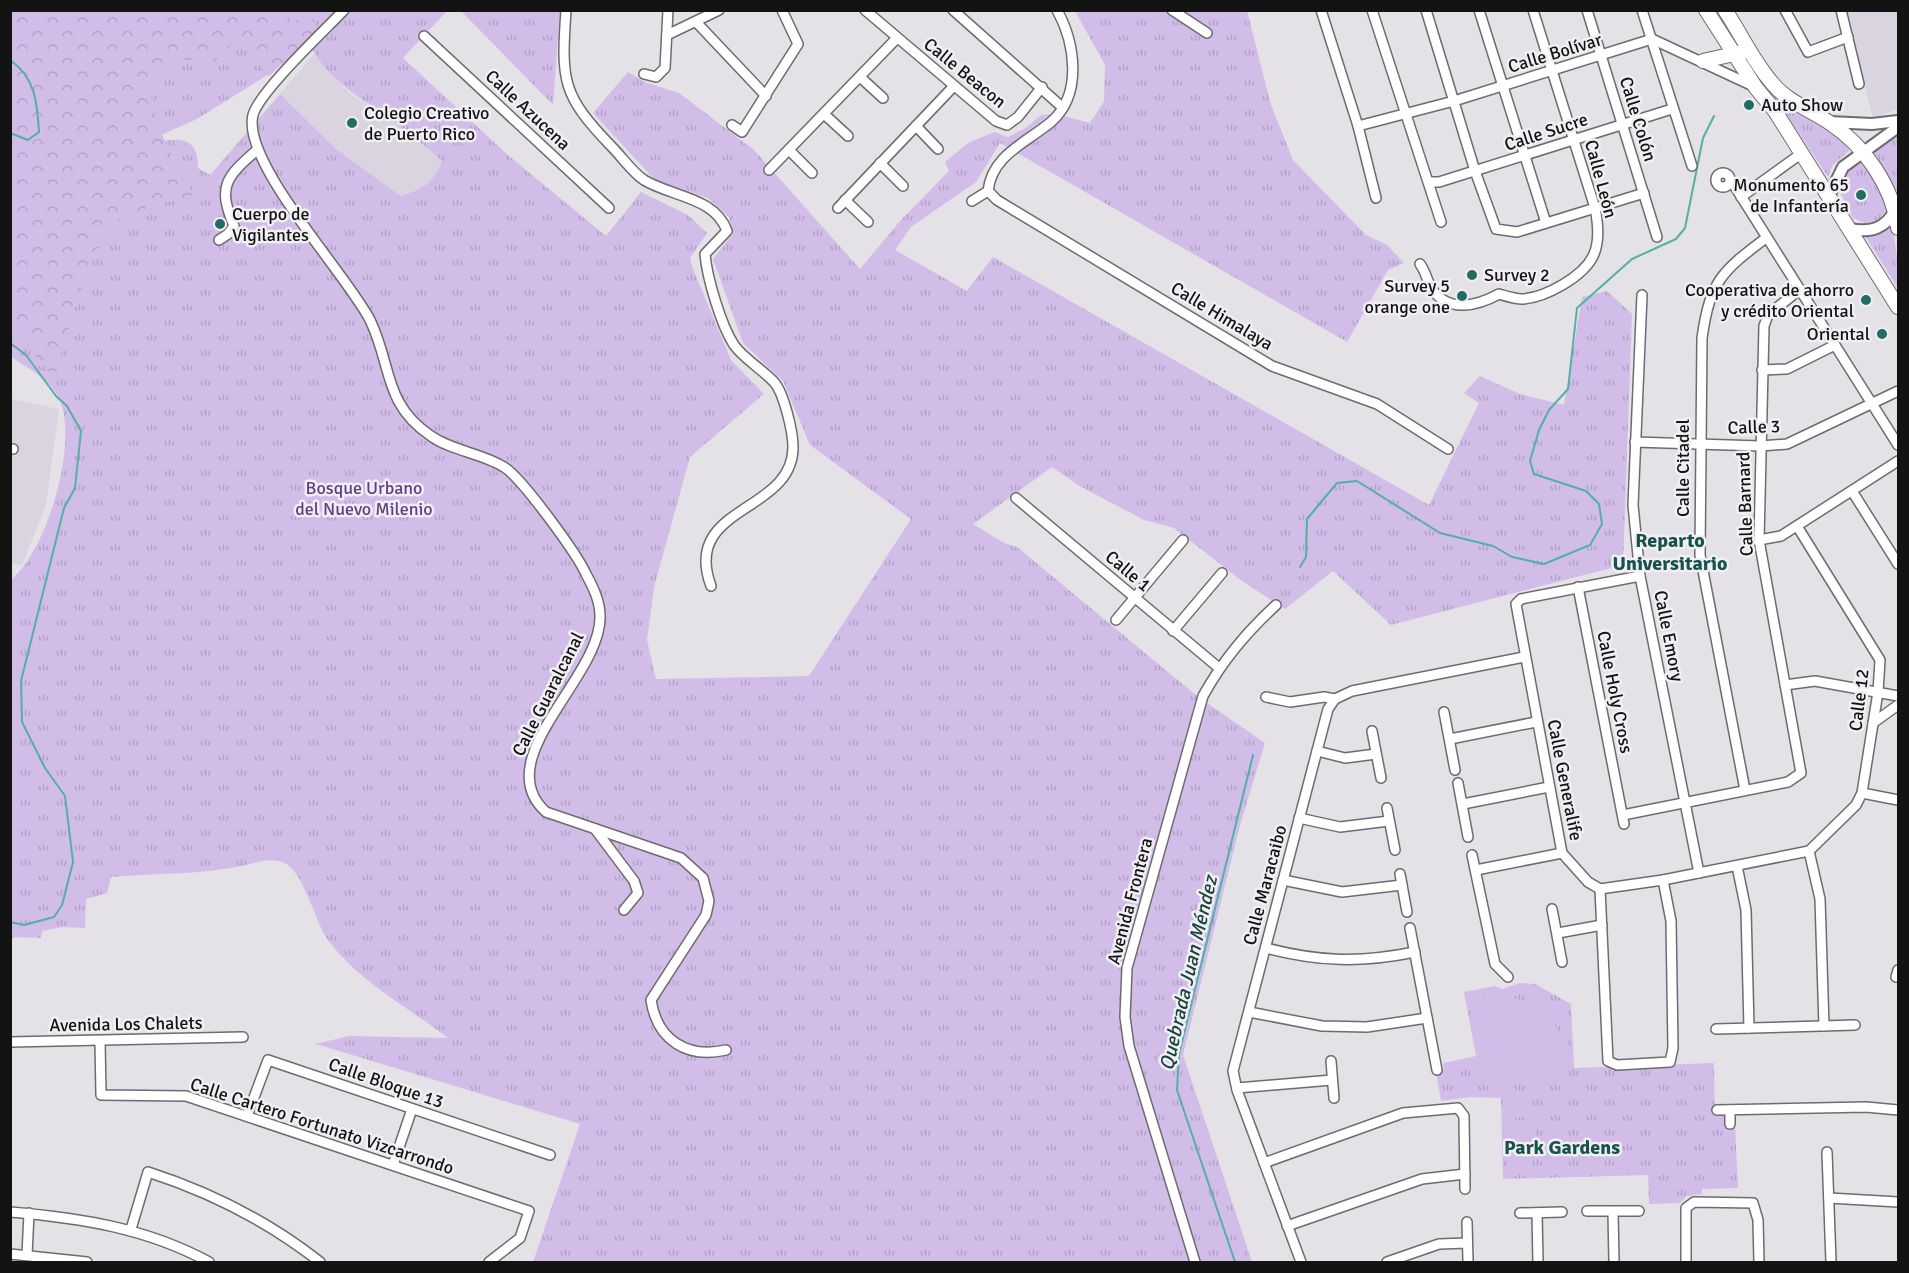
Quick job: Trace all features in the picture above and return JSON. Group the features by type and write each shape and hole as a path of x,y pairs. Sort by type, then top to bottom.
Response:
{"highway":[{"path":"1706,10 1756,88 1775,111 1899,307"},
{"path":"1725,10 1772,84"},
{"path":"1703,61 1744,52 1761,78 1772,84 1787,98 1829,122 1862,152 1882,179 1897,206 1899,228"}],"main road":[{"path":"1829,122 1872,124 1899,121"},
{"path":"1829,196 1839,172 1862,152 1899,127"},
{"path":"1849,229 1876,230 1886,222 1897,206"}],"street":[{"name":"Calle Guaralcanal","path":"344,10 263,94 252,117 257,150 309,235 369,318 380,344 388,383 399,407 431,437 505,468 521,481 584,567 598,599 600,617 594,647 538,743 528,767 527,779 536,804 546,812 681,858 703,878 709,901 706,915 651,1000 654,1017 666,1034 679,1045 693,1052 708,1054 726,1050"},
{"path":"566,10 565,78 572,100 585,119 643,179 702,204 722,217 727,231 705,254 708,279 734,345 776,384 789,419 794,447 789,470 769,493 714,532 706,559 711,586"},
{"path":"644,74 656,77 665,68 668,10"},
{"path":"667,35 697,23 719,10"},
{"path":"732,125 742,132 798,44 782,10"},
{"name":"Calle Beacon","path":"865,10 953,87 996,121 1006,125 1018,117 1042,87"},
{"path":"953,10 1062,107"},
{"path":"972,201 988,191 990,180 1002,158 1053,120 1062,107 1073,79 1073,47 1058,10"},
{"path":"1172,10 1207,33"},
{"path":"1321,10 1358,126 1376,198"},
{"path":"1372,10 1441,222"},
{"path":"1426,10 1475,171 1496,229 1517,232 1644,193"},
{"path":"1479,10 1546,223"},
{"name":"Calle León","path":"1420,264 1433,290 1457,305 1483,303 1499,294 1521,299 1554,291 1584,268 1594,254 1598,228 1595,208 1533,10"},
{"name":"Calle Colón","path":"1587,10 1657,237"},
{"path":"1642,10 1692,166"},
{"path":"1785,10 1808,52 1848,37"},
{"path":"1841,10 1859,84"},
{"path":"697,23 766,96"},
{"name":"Calle Azucena","path":"424,36 607,203"},
{"path":"769,170 897,38"},
{"path":"1652,39 1703,61 1756,88"},
{"name":"Calle Bolívar","path":"1358,126 1405,116 1601,57 1652,39"},
{"path":"860,77 883,98"},
{"path":"868,222 841,204 953,87"},
{"name":"Calle Sucre","path":"1429,182 1439,182 1672,109"},
{"path":"824,114 848,136"},
{"path":"916,126 938,148"},
{"path":"219,240 234,226 226,208 226,183 233,170 257,150"},
{"path":"789,150 812,173"},
{"path":"1741,197 1802,153"},
{"path":"880,163 903,186"},
{"path":"1732,182 1899,445"},
{"name":"Calle Himalaya","path":"988,191 997,200 1272,366 1377,404 1449,449"},
{"name":"Calle Citadel","path":"1744,790 1700,555 1699,444 1702,338 1707,304 1716,285 1731,265 1766,238"},
{"name":"Calle Barnard","path":"1744,790 1788,782 1801,773 1759,540 1764,326 1768,315 1799,290"},
{"name":"Calle Emory","path":"1642,295 1633,505 1640,576 1699,873"},
{"path":"1762,370 1787,369 1835,345"},
{"name":"Calle 3","path":"1635,442 1760,446 1786,444 1899,391"},
{"path":"1759,540 1781,536 1899,461"},
{"path":"1852,491 1899,564"},
{"name":"Calle 1","path":"1016,498 1219,668"},
{"name":"Calle 12","path":"1797,526 1880,660 1878,692 1862,793"},
{"path":"1116,620 1183,540"},
{"path":"1173,631 1222,573"},
{"path":"1578,588 1640,576"},
{"name":"Calle Generalife","path":"1578,588 1528,598 1516,604 1562,853 1588,882 1600,890"},
{"name":"Calle Holy Cross","path":"1578,588 1623,819 1685,802"},
{"name":"Avenida Frontera","path":"1195,1263 1129,1046 1125,1017 1127,969 1203,696 1239,640 1276,605"},
{"path":"1266,696 1290,702 1324,697 1335,699 1352,691 1524,657"},
{"path":"1785,685 1815,681 1899,696"},
{"name":"Calle Maracaibo","path":"1301,1263 1237,1088 1233,1071 1328,710 1335,699"},
{"path":"1873,723 1899,705"},
{"path":"1444,712 1455,770"},
{"path":"1450,739 1536,722"},
{"path":"1372,731 1381,778"},
{"path":"1317,751 1345,758 1376,754"},
{"path":"1458,783 1468,837"},
{"path":"1462,804 1549,787"},
{"path":"1685,802 1744,790"},
{"path":"1662,880 1671,921 1674,1048 1670,1062 1617,1065 1608,1061 1600,890 1809,851 1856,805 1862,793 1899,800"},
{"path":"1387,808 1395,850"},
{"path":"1299,818 1340,827 1389,821"},
{"path":"595,829 634,881 638,893 624,910"},
{"path":"1809,851 1821,898 1824,1026"},
{"path":"1476,870 1562,853"},
{"path":"1472,855 1495,964 1508,977"},
{"path":"1737,866 1746,909 1749,1028"},
{"path":"1283,880 1342,892 1401,880 1407,912"},
{"path":"1552,909 1563,962"},
{"path":"1558,933 1602,925"},
{"path":"1410,928 1437,1070"},
{"path":"1266,948 1297,956 1341,961 1378,959 1414,952"},
{"path":"1249,1012 1322,1026 1367,1027 1427,1018"},
{"path":"1716,1029 1855,1026"},
{"name":"Avenida Los Chalets","path":"10,1042 243,1037"},
{"name":"Calle Cartero Fortunato Vizcarrondo","path":"100,1041 101,1095 186,1096 529,1211 520,1238 489,1263"},
{"name":"Calle Bloque 13","path":"247,1116 268,1060 550,1155"},
{"path":"1331,1061 1334,1098"},
{"path":"1237,1088 1332,1080"},
{"path":"1264,1163 1403,1113 1458,1107 1464,1116 1465,1189"},
{"path":"1717,1110 1866,1107 1899,1110"},
{"path":"393,1165 412,1109"},
{"path":"1730,1110 1730,1124"},
{"path":"1827,1152 1831,1263"},
{"path":"131,1229 148,1172 188,1185 238,1208 320,1263"},
{"path":"1287,1226 1422,1179 1465,1174"},
{"path":"1829,1198 1899,1202"},
{"path":"1686,1263 1686,1208 1694,1202 1753,1203 1758,1220 1759,1263"},
{"path":"1587,1211 1639,1211"},
{"path":"10,1212 131,1229 186,1250 209,1263"},
{"path":"1537,1212 1538,1263"},
{"path":"1520,1213 1562,1212"},
{"path":"1613,1212 1614,1263"},
{"path":"27,1255 28,1213"},
{"path":"1467,1222 1468,1261"},
{"path":"1387,1263 1439,1244 1467,1243"},
{"path":"10,1254 87,1263"}],"shaded area":[{"path":"1845,11 1898,11 1898,109 1873,118"},
{"name":"Colegio Creativo de Puerto Rico","path":"314,54 349,93 402,127 442,161 436,178 422,189 401,196 336,149 304,119 280,94"},
{"path":"10,399 59,409 46,505 22,565 11,564"}],"green space":[{"path":"10,11 280,11 278,16 294,21 309,17 319,28 269,76 236,40 215,61 173,59 151,77 153,108 158,123 194,195 124,216 108,233 88,271 55,377 42,365 18,333 11,333"},
{"name":"Bosque Urbano del Nuevo Milenio","path":"11,11 447,11 403,58 509,156 606,236 641,192 688,215 707,233 690,258 693,269 731,360 764,394 690,457 654,587 647,640 656,679 809,676 911,519 810,445 783,381 743,343 713,259 733,234 729,217 708,198 655,180 593,113 628,72 647,83 679,93 754,150 860,269 900,221 949,171 945,162 968,143 994,132 1008,137 1027,127 1041,115 1057,114 1090,123 1104,101 1105,65 1075,11 1247,11 1271,105 1293,160 1366,235 1387,245 1404,263 1388,270 1347,342 1000,143 976,182 911,227 895,250 967,291 993,257 1429,505 1479,403 1464,393 1480,376 1520,394 1564,405 1582,297 1607,291 1632,314 1623,565 1391,625 1333,571 1285,609 1242,581 1174,528 1144,520 1078,485 1052,467 973,524 1004,543 1017,547 1197,696 1265,743 1240,825 1183,1055 1252,1262 533,1262 580,1124 316,1044 349,1036 448,1038 368,981 340,954 323,931 297,875 283,862 269,860 213,871 111,877 107,893 86,899 85,928 62,927 42,931 41,938 14,937 11,940 11,586 12,579 25,565 37,545 56,497 62,471 65,422 61,403 53,388 40,376 11,357 11,202 168,140 188,142 195,151 198,168 210,175 280,94 336,149 401,196 427,184 439,169 442,161 338,81 317,57 309,43 269,74 197,119 101,162"},
{"path":"461,11 560,11 553,105"},
{"path":"1767,91 1828,126 1852,148 1832,166 1828,177 1779,103"},
{"path":"1898,135 1898,190 1895,193 1872,154"},
{"path":"1861,159 1870,170 1889,207 1879,219 1867,224 1853,218 1841,194 1845,174"},
{"path":"1892,222 1898,264 1898,288 1865,236 1881,232"},
{"path":"1520,983 1535,984 1571,1004 1574,1068 1714,1063 1715,1115 1724,1116 1725,1125 1735,1125 1738,1188 1702,1189 1702,1194 1687,1196 1680,1203 1649,1204 1648,1175 1503,1179 1501,1098 1470,1097 1441,1101 1436,1072 1444,1069 1443,1063 1476,1056 1464,992 1495,986 1502,989"},
{"path":"1499,993 1531,1005 1552,1020 1562,1044 1565,1078 1485,1086 1479,1081 1472,996"},
{"path":"1532,1100 1533,1117 1504,1118 1503,1101"},
{"path":"1504,1124 1536,1124 1536,1142 1504,1142"}],"waterway":[{"path":"10,60 19,67 34,92 39,132 28,140 10,133"},
{"name":"Quebrada Juan Méndez","path":"1300,567 1306,557 1307,519 1337,483 1357,481 1440,533 1493,546 1512,557 1544,564 1590,545 1602,524 1599,504 1586,491 1534,474 1530,461 1539,430 1549,410 1568,389 1577,308 1632,259 1676,239 1685,228 1703,138 1714,116"},
{"path":"10,343 26,355 56,396 67,406 81,431 75,488 64,508 21,681 22,722 45,768 65,796 73,862 62,905 54,917 24,925 10,922"},
{"name":"Quebrada Juan Méndez","path":"1235,1262 1177,1090 1179,1054 1253,755"}],"place":[{"name":"Auto Show","path":"1749,105"},
{"name":"Colegio Creativo de Puerto Rico","path":"352,123"},
{"name":"Monumento 65 de Infantería","path":"1861,195"},
{"name":"Cuerpo de Vigilantes","path":"220,224"},
{"name":"Survey 2","path":"1472,275"},
{"name":"Survey 5 orange one","path":"1462,296"},
{"name":"Cooperativa de ahorro y crédito Oriental","path":"1866,300"},
{"name":"Oriental","path":"1882,334"}],"district":[{"name":"Reparto Universitario","path":"1670,552"},
{"name":"Park Gardens","path":"1562,1147"}]}
